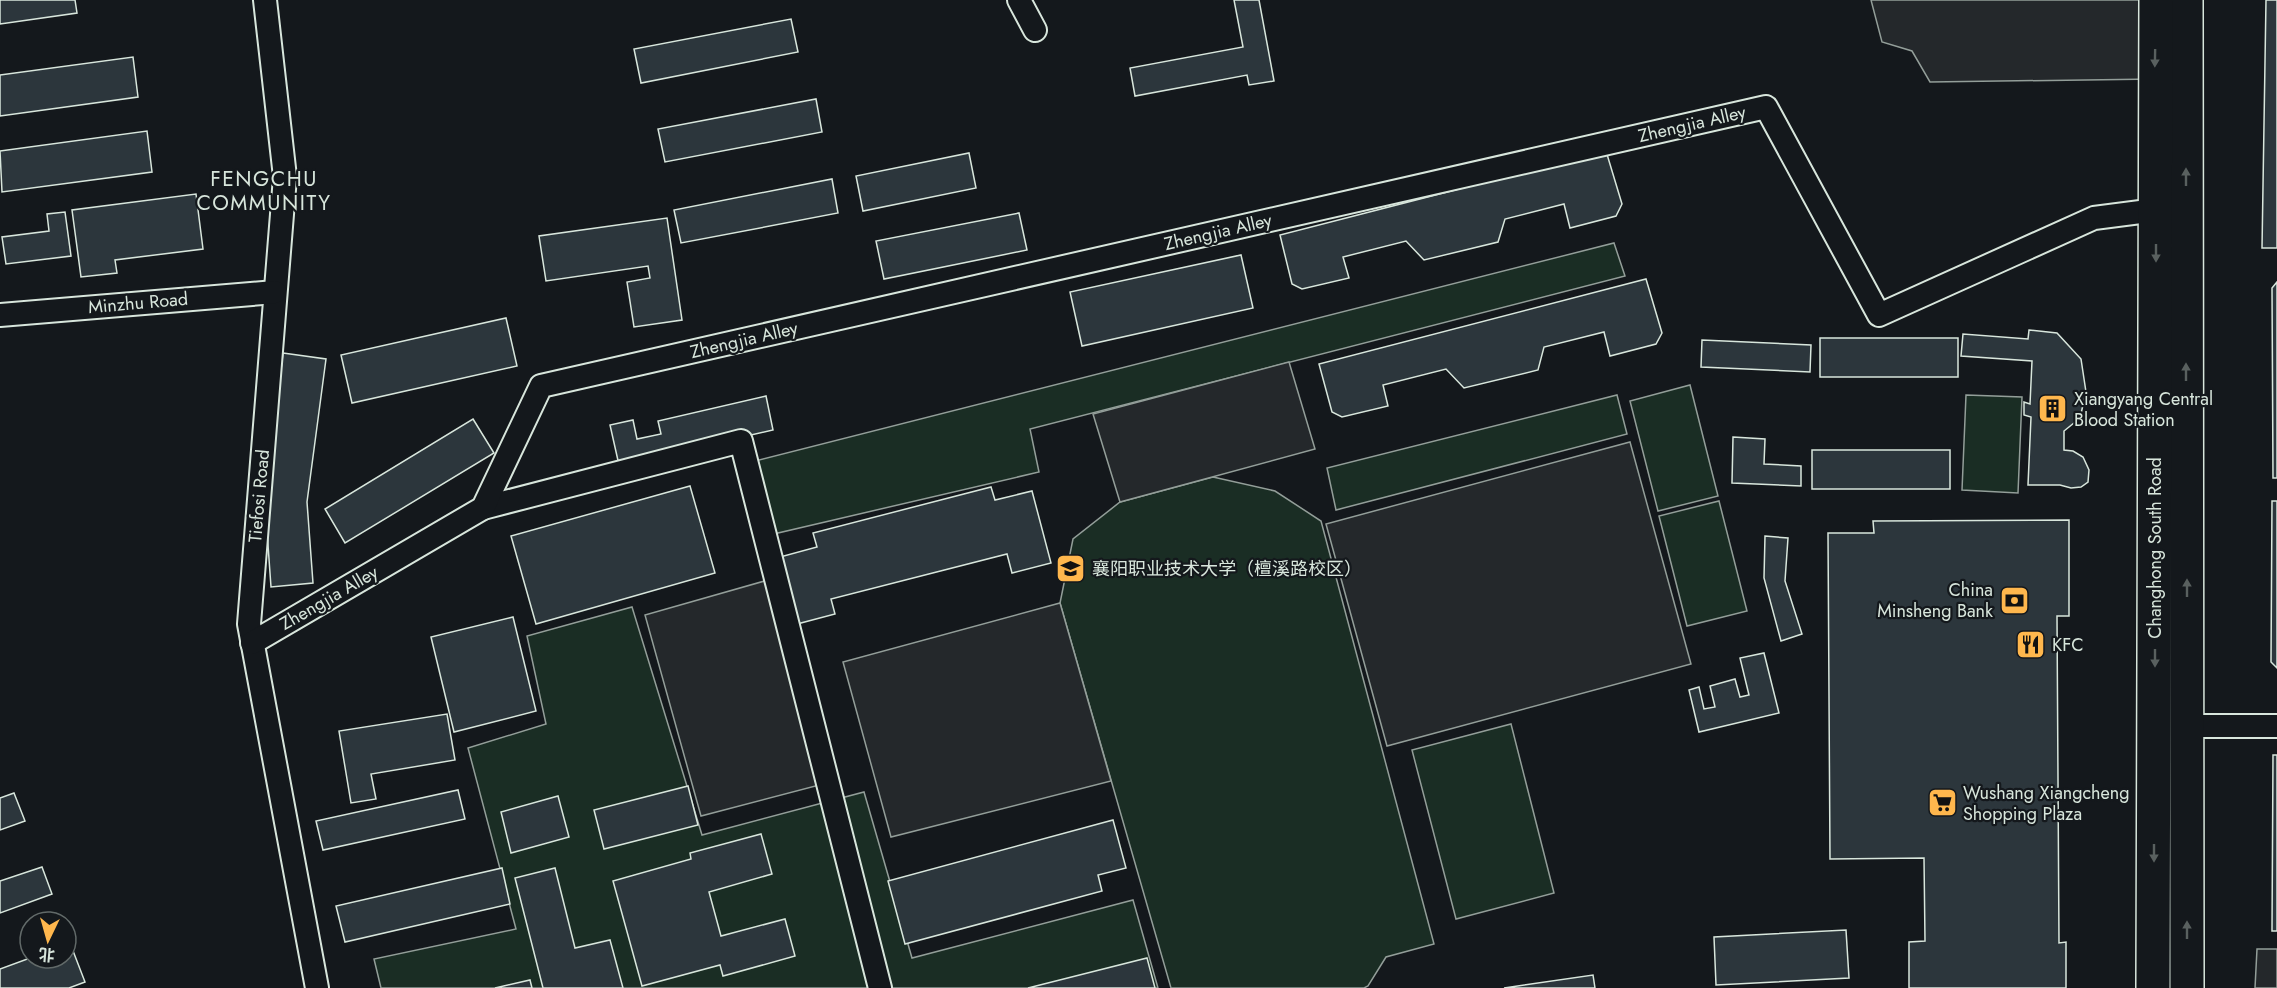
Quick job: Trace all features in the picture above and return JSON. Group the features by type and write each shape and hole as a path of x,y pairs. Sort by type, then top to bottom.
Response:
{"highway":[{"name":"Changhong South Road","path":"2153,988 2156,0"},
{"name":"Changhong South Road","path":"2186,0 2187,988"}],"street":[{"name":"Tiefosi Road","path":"265,0 285,177 249,624 318,988"},
{"path":"1019,0 1035,30"},
{"name":"Zhengjia Alley","path":"252,643 483,508 541,386 1766,107 1879,315 2094,218 2156,210"},
{"name":"Minzhu Road","path":"0,315 275,292"},
{"path":"483,508 741,441 880,988"},
{"path":"2187,726 2277,726"}],"green space":[{"path":"1614,243 1625,276 1030,429 1039,472 765,536 747,463"},
{"path":"1690,385 1718,496 1658,511 1630,401"},
{"path":"1617,395 1627,434 1336,510 1327,468"},
{"path":"1966,395 2022,397 2018,493 1962,490"},
{"path":"1213,477 1275,491 1321,521 1434,944 1386,957 1368,986 1364,988 1171,988 1060,603 1073,539 1120,502"},
{"path":"1719,501 1747,611 1687,626 1659,516"},
{"path":"632,607 702,835 864,792 912,958 1133,900 1158,988 381,988 374,959 516,929 468,748 546,724 527,636"},
{"path":"1511,724 1554,893 1456,919 1412,750"}],"shaded area":[{"path":"1871,0 2156,0 2155,79 1930,82 1912,51 1882,42"},
{"path":"1289,362 1315,449 1120,502 1093,414"},
{"path":"1630,442 1691,664 1387,746 1326,524"},
{"path":"775,578 827,783 701,816 645,615"},
{"path":"1060,603 1111,781 891,837 843,662"},
{"path":"2257,949 2277,949 2277,988 2255,988"}],"building":[{"path":"0,0 75,0 77,13 0,24"},
{"path":"1234,0 1259,0 1274,81 1249,85 1247,75 1135,96 1130,68 1243,47"},
{"path":"2266,0 2277,0 2277,248 2262,248"},
{"path":"791,19 798,52 641,83 634,49"},
{"path":"133,57 138,97 0,116 0,75"},
{"path":"816,99 822,132 665,162 658,129"},
{"path":"147,131 152,172 2,192 0,151"},
{"path":"1606,151 1622,204 1616,216 1570,228 1564,204 1505,219 1498,242 1424,260 1406,241 1343,257 1349,278 1302,289 1292,284 1280,235"},
{"path":"969,153 976,188 863,211 856,176"},
{"path":"832,179 838,213 681,243 674,210"},
{"path":"196,194 203,249 115,260 117,273 81,277 72,210"},
{"path":"65,212 71,256 6,264 2,237 49,231 47,214"},
{"path":"1019,213 1027,250 884,279 876,241"},
{"path":"667,218 682,320 634,327 627,282 650,278 648,266 546,281 539,236"},
{"path":"1241,255 1253,308 1082,346 1070,292"},
{"path":"1646,279 1662,333 1656,344 1610,356 1604,332 1544,347 1538,370 1464,388 1446,369 1383,385 1388,406 1342,417 1332,412 1319,364"},
{"path":"2277,282 2277,478 2273,478 2272,288"},
{"path":"506,318 517,366 352,403 341,355"},
{"name":"Xiangyang Central Blood Station","path":"2029,330 2057,333 2081,359 2086,392 2080,418 2064,431 2064,450 2073,451 2083,457 2089,470 2088,482 2081,487 2028,485 2031,417 2024,415 2024,402 2030,404 2032,361 1961,356 1963,334 2028,339"},
{"path":"1820,338 1958,338 1958,377 1820,377"},
{"path":"1702,340 1811,345 1810,372 1701,367"},
{"path":"283,353 326,359 307,502 313,583 271,587 265,503"},
{"path":"766,396 773,430 619,465 610,425 633,420 637,439 661,434 658,421"},
{"path":"473,419 494,453 345,543 325,509"},
{"path":"1733,437 1765,439 1764,464 1801,466 1801,486 1732,483"},
{"path":"1812,450 1950,450 1950,489 1812,489"},
{"path":"690,486 715,573 536,624 511,536"},
{"path":"991,487 995,500 1032,491 1051,563 1012,573 1007,554 831,599 835,614 797,624 780,557 817,547 813,533"},
{"path":"2272,501 2277,501 2277,668 2271,662"},
{"name":"Wushang Xiangcheng Shopping Plaza","path":"2069,520 2069,616 2057,616 2059,943 2066,942 2066,988 1909,988 1909,942 1925,941 1924,858 1830,859 1828,533 1874,533 1873,521"},
{"path":"1765,536 1788,538 1785,581 1802,634 1781,641 1764,578"},
{"path":"513,617 536,711 454,732 431,637"},
{"path":"1764,653 1779,713 1699,732 1689,690 1699,687 1704,709 1715,707 1710,686 1735,679 1740,697 1749,695 1740,658"},
{"path":"447,714 455,760 371,774 376,799 351,803 339,731"},
{"path":"2273,755 2277,755 2277,931 2272,931"},
{"path":"688,786 698,825 604,849 594,810"},
{"path":"458,790 465,819 323,850 316,821"},
{"path":"14,793 25,821 0,830 0,798"},
{"path":"558,796 569,837 511,853 501,812"},
{"path":"1113,820 1126,868 1098,875 1102,891 905,944 888,881"},
{"path":"761,834 772,874 709,892 721,936 785,919 795,956 723,976 720,965 642,986 613,881 691,859 690,853"},
{"path":"42,867 52,894 0,913 0,881"},
{"path":"502,868 510,904 345,942 336,906"},
{"path":"555,868 575,948 610,940 623,988 543,988 515,878"},
{"path":"1846,930 1849,978 1716,985 1714,937"},
{"path":"1147,958 1155,988 1028,988"},
{"path":"18,962 18,970 78,970 78,964 85,982 69,988 0,988 0,969"},
{"path":"1593,975 1595,988 1504,988"},
{"path":"530,980 532,988 495,988"}],"place":[{"name":"Xiangyang Central Blood Station","path":"2053,409"},
{"name":"襄阳职业技术大学（檀溪路校区）","path":"1071,569"},
{"name":"China Minsheng Bank","path":"2014,600"},
{"name":"KFC","path":"2031,645"},
{"name":"Wushang Xiangcheng Shopping Plaza","path":"1942,803"}],"district":[{"name":"FENGCHU COMMUNITY","path":"264,191"}]}
